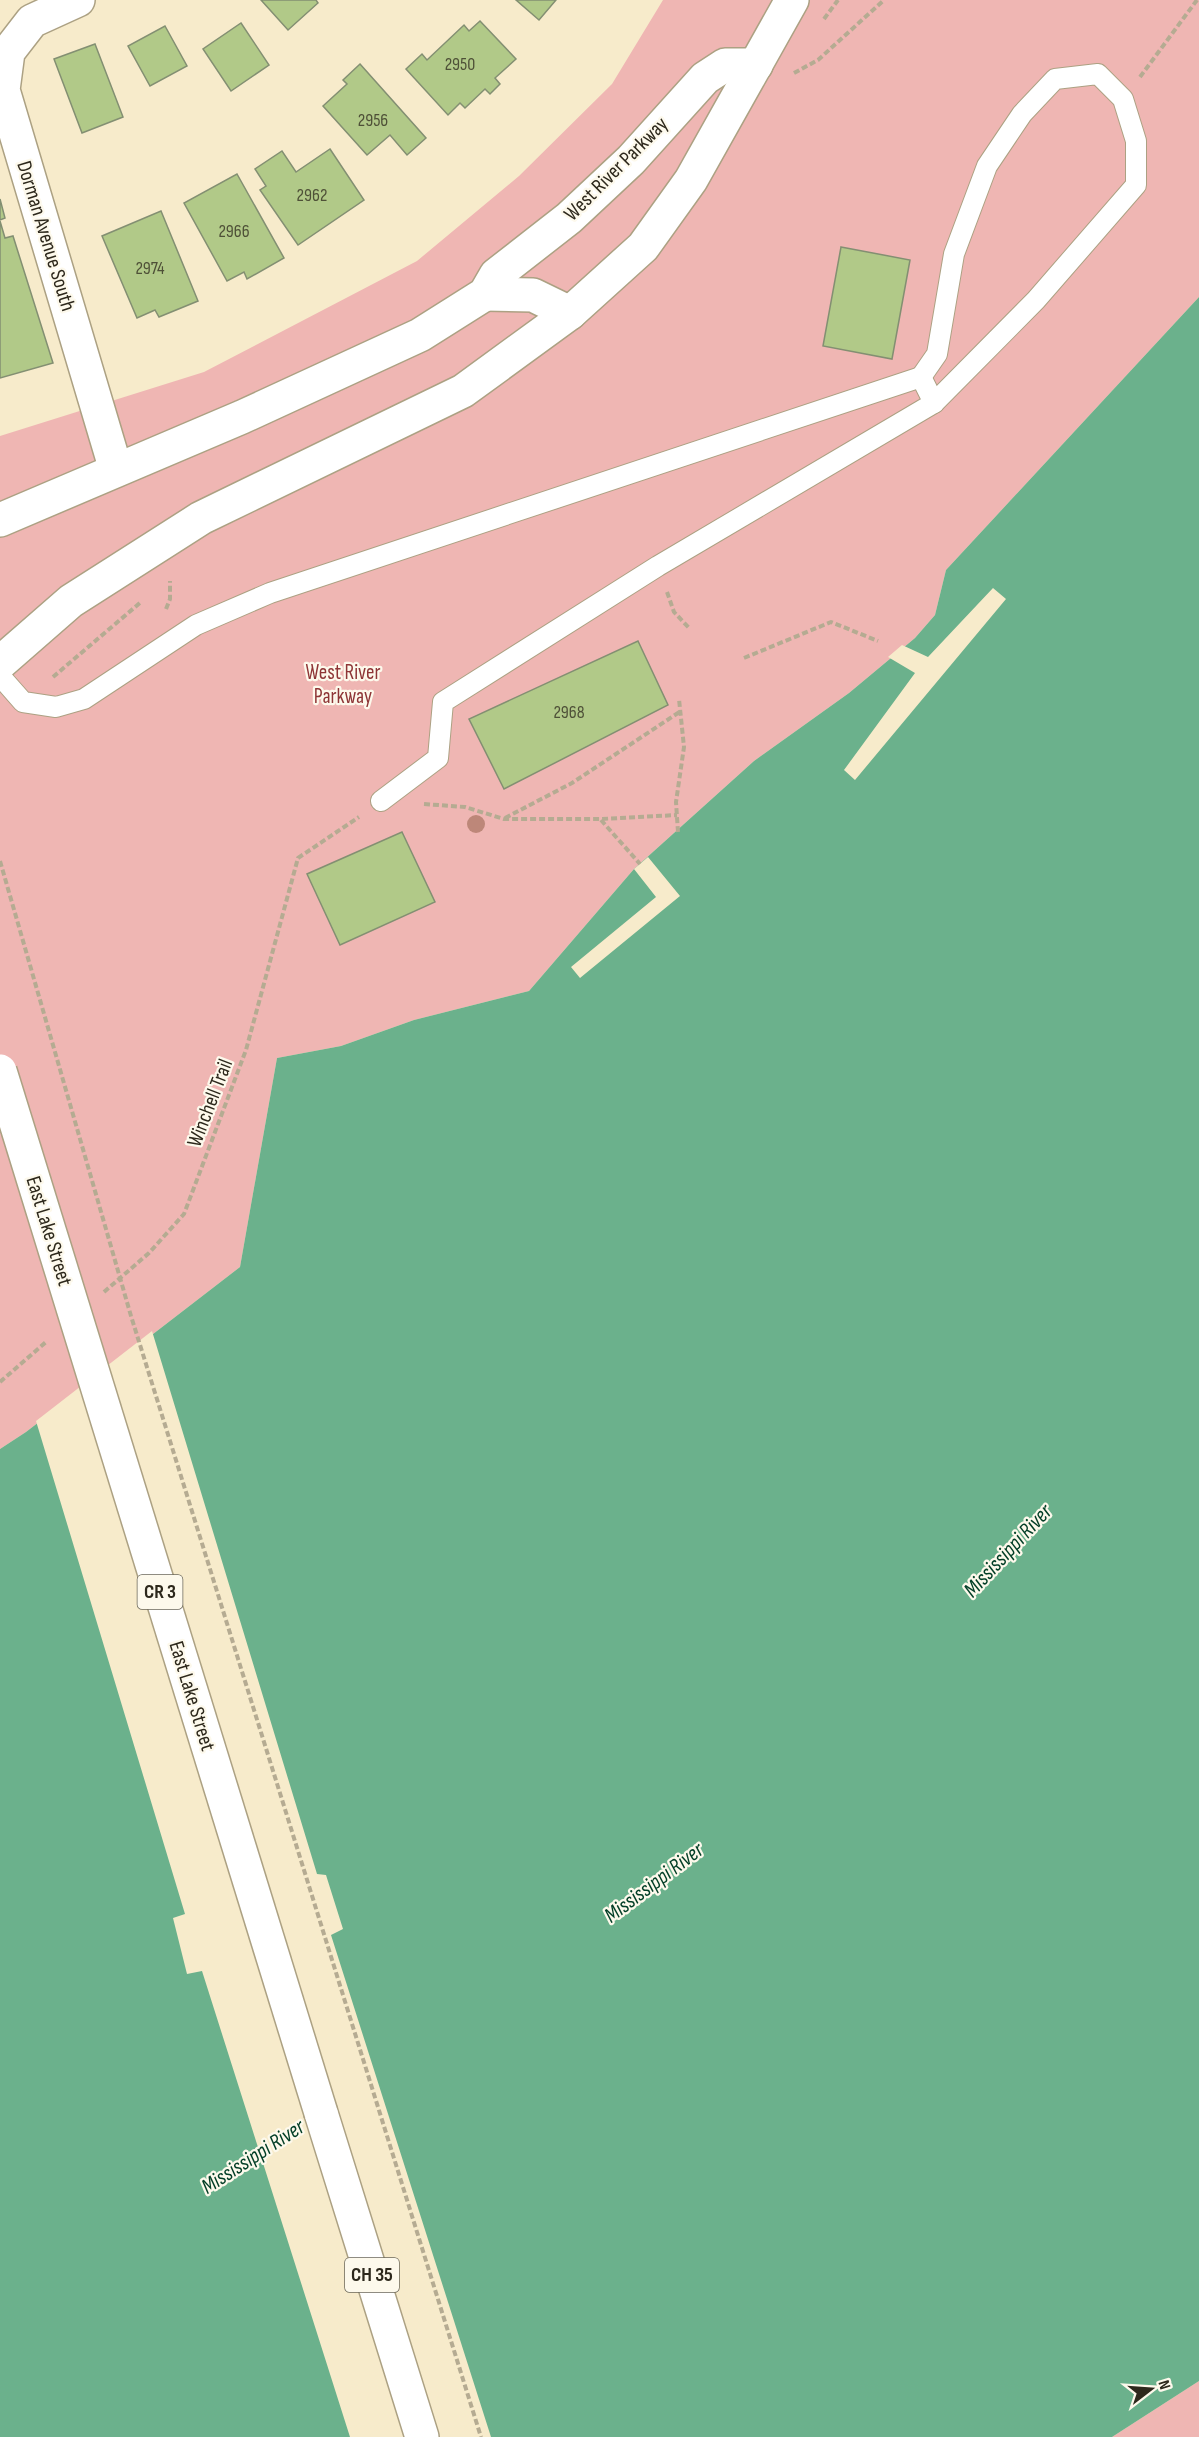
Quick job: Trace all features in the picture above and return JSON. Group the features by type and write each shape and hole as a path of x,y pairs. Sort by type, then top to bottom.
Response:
{"street":[{"name":"Dorman Avenue South","path":"78,0 32,21 4,47 3,90 116,470"},
{"path":"0,663 72,601 201,518 463,391 570,313 643,247 770,71 792,0"},
{"name":"West River Parkway","path":"0,520 342,372 420,335 485,294 496,275 568,219 631,160 705,78 725,65 770,71"},
{"path":"485,294 533,295 570,313"},
{"name":"East Lake Street","path":"0,1071 321,2113"},
{"name":"CH 35","path":"321,2113 422,2437"}],"lane":[{"path":"0,676 23,702 56,707 84,699 195,625 270,593 921,376 937,354 954,254 987,166 1022,114 1055,79 1098,74 1123,99 1136,141 1136,185 1036,300 934,403 658,566 443,702 438,758 381,801"},
{"path":"921,376 934,403"}],"path":[{"path":"770,71 818,60 884,0"},
{"path":"1123,99 1197,0"},
{"path":"674,612 690,629"},
{"path":"744,658 831,622 878,641"},
{"path":"678,832 679,772 684,747 679,699"},
{"path":"504,819 572,783 681,711"},
{"path":"381,801 465,807 504,819 601,819 677,815"},
{"name":"Winchell Trail","path":"96,1298 149,1253 184,1214 246,1050 298,858 381,801"},
{"path":"601,819 640,864"},
{"path":"0,861 130,1316 481,2437"},
{"path":"0,1382 52,1336"}],"green space":[{"name":"West River Parkway","path":"663,0 1199,0 1199,297 946,570 935,615 915,638 849,693 754,761 634,869 529,991 414,1020 341,1046 277,1058 240,1267 26,1432 0,1449 0,436 204,372 417,261 519,176 612,84"},
{"path":"1199,2381 1199,2437 1112,2437"}],"water":[{"name":"Mississippi River","path":"1199,297 1199,2381 1112,2437 0,2437 0,1449 26,1432 240,1267 277,1058 341,1046 414,1020 529,991 634,869 754,761 849,693 915,638 935,615 946,570"}],"pier":[{"path":"993,588 1006,599 855,780 844,770 915,673 888,657 902,645 928,657"},
{"path":"648,857 680,896 580,978 571,967 656,897 634,869"},
{"path":"152,1331 317,1874 326,1875 343,1929 331,1935 491,2437 350,2437 202,1971 187,1974 173,1918 185,1914 36,1421"}],"building":[{"path":"261,0 316,0 318,3 288,30"},
{"path":"516,0 556,0 539,20"},
{"path":"480,21 516,59 495,78 500,84 490,94 485,89 465,108 460,103 448,115 406,69 422,54 427,60 464,25 469,31"},
{"path":"241,23 269,65 231,91 203,49"},
{"path":"165,26 187,66 150,86 128,46"},
{"path":"95,44 123,117 82,133 54,59"},
{"path":"360,64 426,138 407,155 390,135 367,155 323,106 347,84 343,80"},
{"path":"330,149 364,200 298,245 260,190 266,186 255,169 282,151 296,172"},
{"path":"237,174 284,258 247,279 244,272 227,281 184,203"},
{"path":"0,199 5,218 0,220"},
{"path":"161,211 198,301 159,317 155,310 137,318 102,236"},
{"path":"0,221 5,238 13,236 53,363 0,378"},
{"path":"841,247 910,260 892,359 823,346"},
{"path":"638,641 668,705 504,789 469,719"},
{"path":"402,832 435,902 340,945 307,874"}]}
